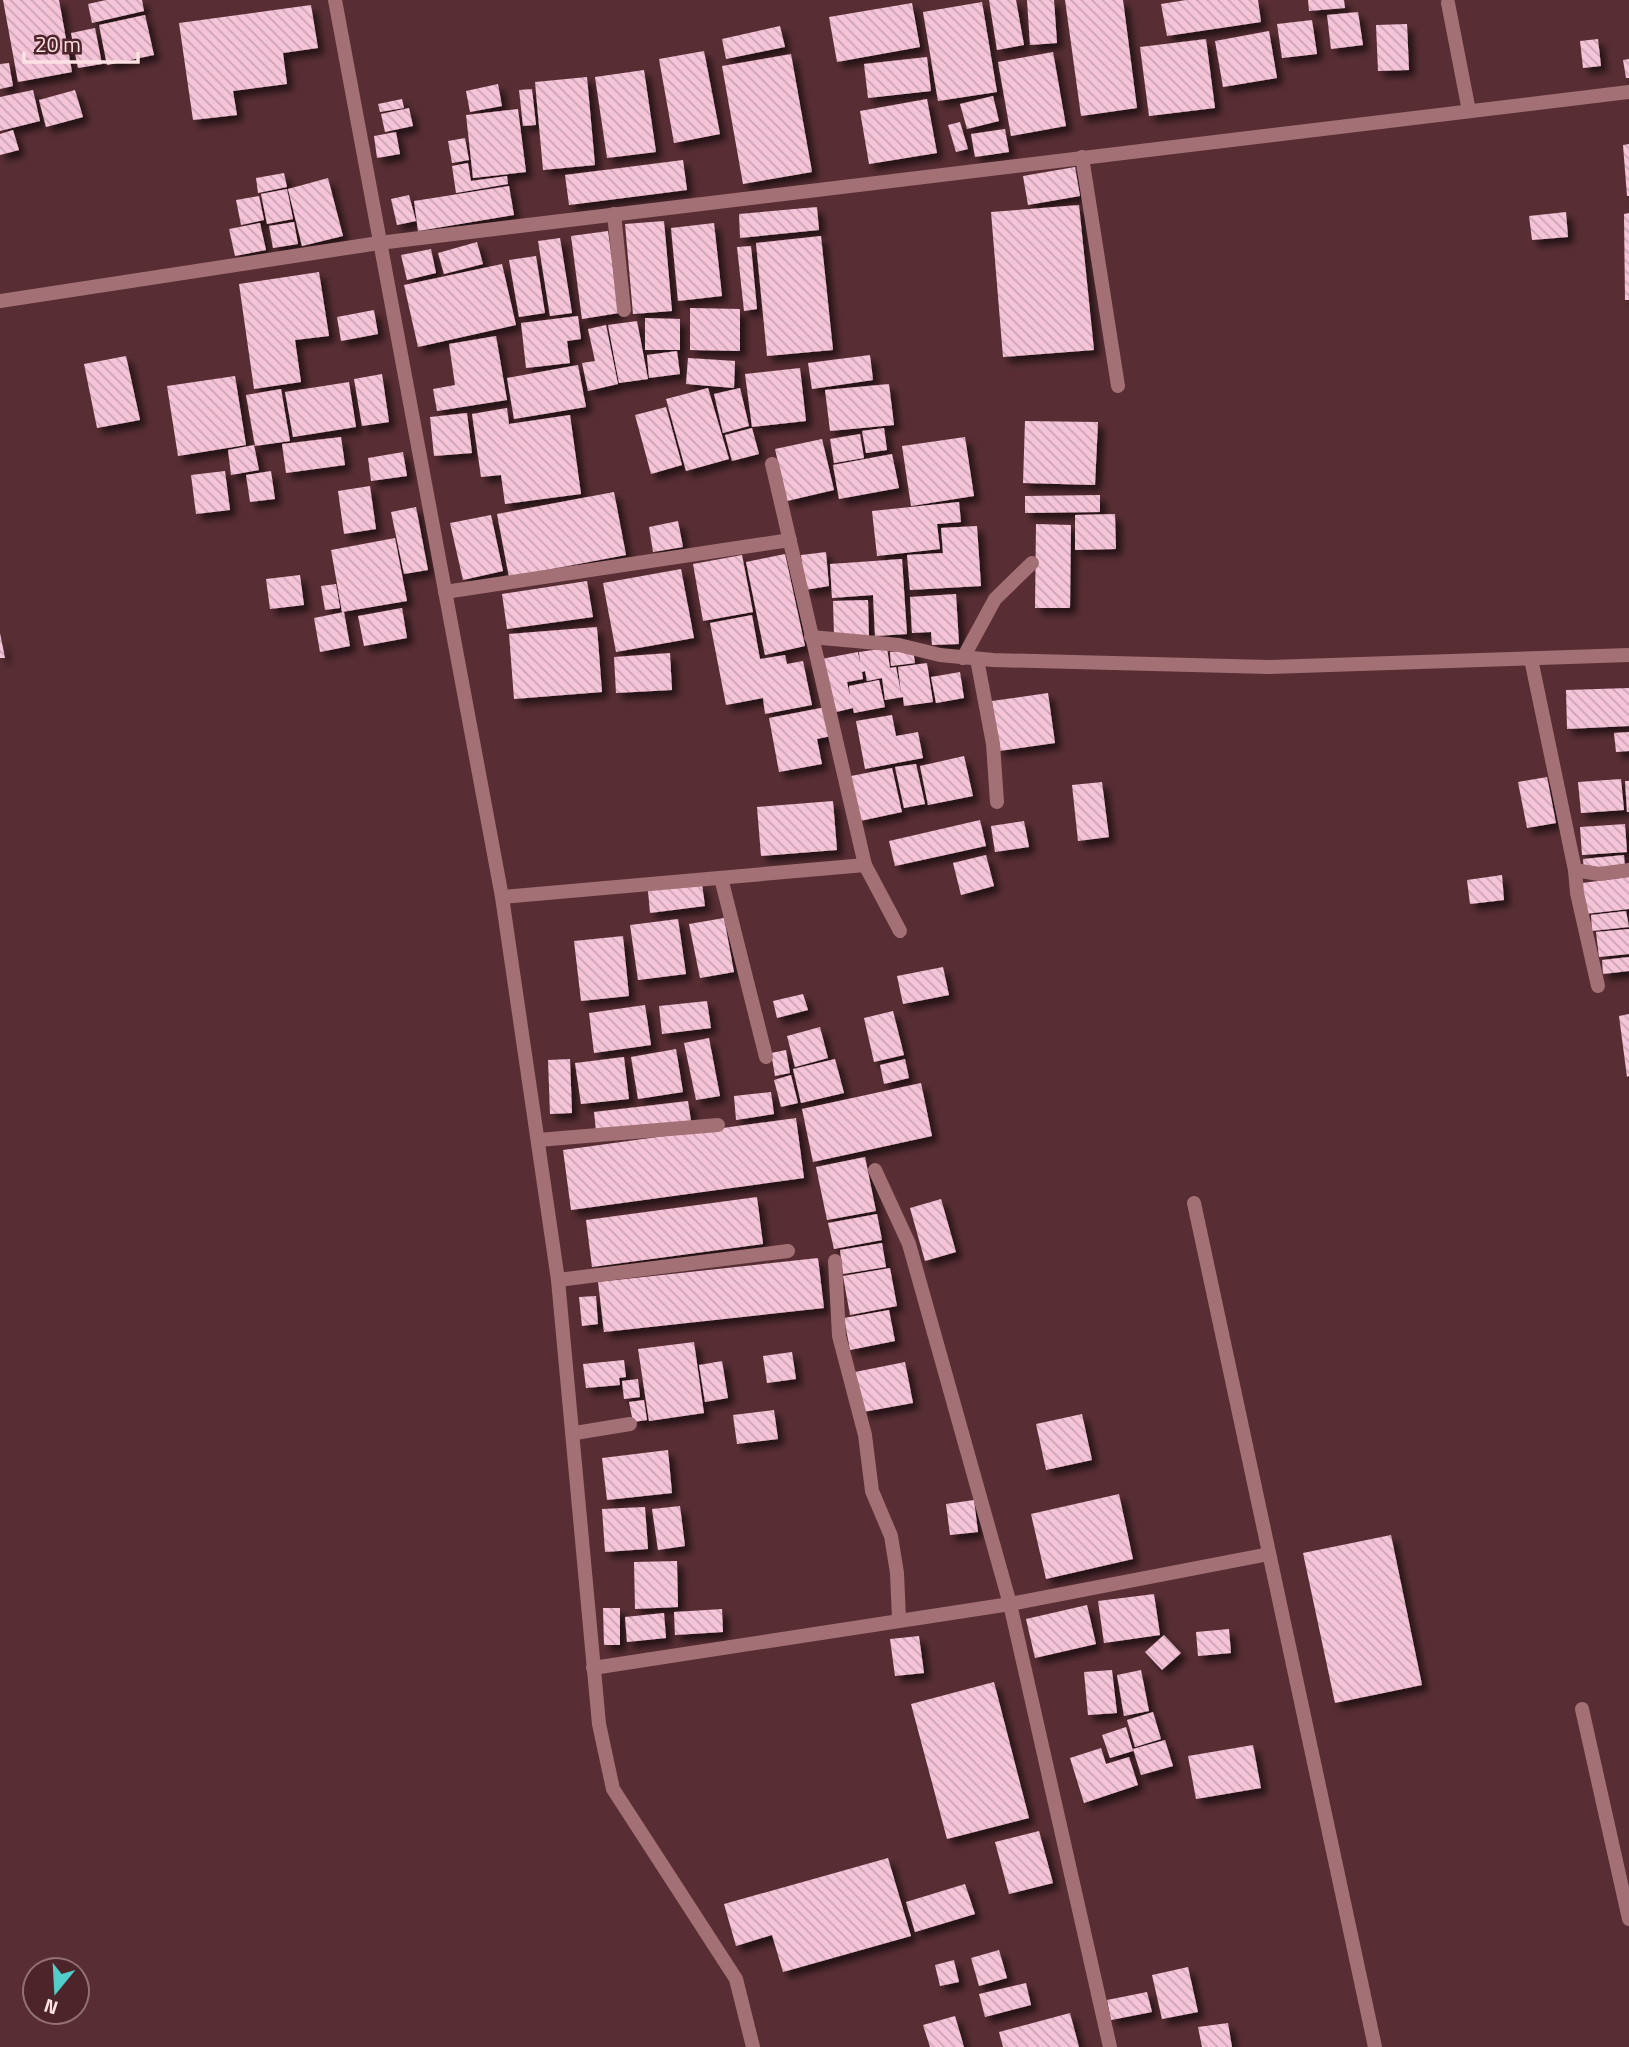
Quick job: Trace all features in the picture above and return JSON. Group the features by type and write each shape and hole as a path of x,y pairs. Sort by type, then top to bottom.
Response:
{"street":[{"path":"335,0 502,897 558,1280 575,1433 599,1724 613,1789 736,1979 753,2047"},
{"path":"1447,3 1469,111"},
{"path":"0,301 379,243 1629,92"},
{"path":"1082,157 1118,386"},
{"path":"614,214 624,310"},
{"path":"772,464 865,865 900,931"},
{"path":"445,592 790,540"},
{"path":"997,802 993,744 970,658 995,599 1032,563"},
{"path":"811,637 900,645 970,658 1269,667 1629,654"},
{"path":"1531,659 1598,986"},
{"path":"502,897 865,865"},
{"path":"1575,870 1599,874 1629,870"},
{"path":"720,878 766,1057"},
{"path":"538,1140 718,1125"},
{"path":"875,1170 909,1244 1010,1604 1110,2047"},
{"path":"1194,1203 1375,2047"},
{"path":"558,1280 788,1251"},
{"path":"835,1261 839,1336 865,1435 872,1492 891,1536 897,1573 899,1619"},
{"path":"575,1433 630,1423"},
{"path":"593,1668 1010,1604 1269,1554"},
{"path":"1582,1709 1629,1920"}],"building":[{"path":"3,0 59,0 72,72 18,82"},
{"path":"106,0 142,0 144,11 92,23 88,4"},
{"path":"989,0 1016,0 1024,45 997,50"},
{"path":"1027,0 1054,0 1057,43 1030,45"},
{"path":"1065,0 1123,0 1137,108 1081,116"},
{"path":"1186,0 1258,0 1261,22 1167,36 1161,4"},
{"path":"1308,0 1344,0 1345,8 1309,11"},
{"path":"982,2 997,92 938,101 923,12"},
{"path":"912,3 920,47 837,62 829,17"},
{"path":"311,5 318,48 283,53 287,84 233,91 237,115 193,120 179,23"},
{"path":"1358,12 1363,45 1331,49 1327,15"},
{"path":"145,15 154,55 107,65 99,25"},
{"path":"1312,20 1317,54 1282,58 1277,24"},
{"path":"1407,24 1409,70 1378,71 1376,25"},
{"path":"780,26 785,47 726,59 722,39"},
{"path":"95,28 102,64 78,68 71,33"},
{"path":"1269,31 1277,78 1223,87 1215,41"},
{"path":"1206,39 1215,108 1149,116 1140,47"},
{"path":"1598,39 1601,66 1583,68 1580,41"},
{"path":"704,51 720,134 674,143 659,59"},
{"path":"1053,52 1066,126 1011,136 998,62"},
{"path":"791,54 812,172 743,184 722,66"},
{"path":"927,57 931,91 868,98 864,64"},
{"path":"1629,59 1629,78 1626,78 1623,60"},
{"path":"9,63 13,86 0,89 0,64"},
{"path":"644,70 656,152 607,158 595,77"},
{"path":"587,77 595,165 543,170 535,82"},
{"path":"498,84 502,106 470,112 466,91"},
{"path":"532,89 536,125 523,126 519,90"},
{"path":"33,90 40,121 0,131 0,97"},
{"path":"75,90 83,117 46,127 39,100"},
{"path":"993,96 999,121 967,129 960,104"},
{"path":"402,99 404,108 380,112 378,104"},
{"path":"927,99 937,153 869,164 860,111"},
{"path":"409,108 413,126 385,132 381,114"},
{"path":"518,109 526,172 473,178 466,115"},
{"path":"960,122 968,149 956,152 948,125"},
{"path":"1005,129 1009,152 975,157 971,134"},
{"path":"13,130 19,150 0,155 0,134"},
{"path":"396,132 400,154 377,158 374,136"},
{"path":"465,138 469,160 452,163 448,141"},
{"path":"1629,144 1629,196 1627,196 1623,145"},
{"path":"683,160 687,190 569,205 565,175"},
{"path":"468,163 471,181 507,176 508,184 456,193 452,166"},
{"path":"1075,167 1080,196 1028,205 1023,176"},
{"path":"284,173 287,187 258,193 256,178"},
{"path":"328,178 343,236 302,246 288,189"},
{"path":"509,186 514,215 418,231 414,201"},
{"path":"287,189 293,219 267,224 261,194"},
{"path":"409,195 416,221 397,225 391,199"},
{"path":"259,196 264,220 241,225 236,200"},
{"path":"1079,205 1094,350 1003,357 991,212"},
{"path":"817,207 819,230 740,238 739,214"},
{"path":"1566,212 1568,237 1532,240 1529,216"},
{"path":"1629,213 1629,300 1625,300 1624,214"},
{"path":"664,221 672,311 633,314 625,224"},
{"path":"294,222 298,244 273,248 269,226"},
{"path":"260,223 266,250 235,256 229,229"},
{"path":"714,223 722,296 678,301 671,228"},
{"path":"608,231 619,313 582,319 571,236"},
{"path":"821,236 833,350 767,356 756,243"},
{"path":"560,238 572,313 550,316 538,241"},
{"path":"477,242 483,264 444,274 438,253"},
{"path":"751,246 757,309 744,311 737,247"},
{"path":"431,249 436,273 407,280 401,255"},
{"path":"536,256 545,313 519,317 509,260"},
{"path":"502,264 516,325 418,347 404,285"},
{"path":"319,272 329,336 295,340 301,382 254,389 239,284"},
{"path":"690,308 740,309 740,351 690,350"},
{"path":"374,310 378,334 341,341 337,317"},
{"path":"578,316 581,339 567,341 570,363 526,368 521,323"},
{"path":"645,318 680,319 680,350 645,350"},
{"path":"637,321 648,379 619,383 608,325"},
{"path":"606,325 618,384 588,391 582,363 595,361 588,329"},
{"path":"496,336 507,400 437,411 433,389 455,385 449,344"},
{"path":"677,351 680,374 649,378 647,355"},
{"path":"870,355 873,380 812,389 808,363"},
{"path":"126,356 140,420 97,428 84,364"},
{"path":"688,358 735,361 734,388 686,384"},
{"path":"578,365 586,407 514,419 507,378"},
{"path":"800,368 806,421 752,427 745,374"},
{"path":"382,374 389,422 362,426 354,379"},
{"path":"235,376 246,445 178,456 167,386"},
{"path":"349,382 356,427 293,437 285,392"},
{"path":"889,384 894,425 830,431 825,390"},
{"path":"708,388 729,459 686,471 666,399"},
{"path":"740,388 749,426 723,433 714,394"},
{"path":"281,389 290,441 255,446 246,395"},
{"path":"666,407 682,465 651,474 635,415"},
{"path":"507,408 509,424 570,415 581,494 505,504 501,475 481,477 472,414"},
{"path":"467,413 472,453 434,456 430,417"},
{"path":"1025,421 1098,422 1095,485 1023,483"},
{"path":"752,428 759,454 732,461 725,435"},
{"path":"884,428 887,450 866,453 862,431"},
{"path":"860,434 864,458 834,463 830,439"},
{"path":"341,437 345,465 286,473 282,444"},
{"path":"965,437 974,496 911,506 902,446"},
{"path":"822,439 834,490 787,501 775,449"},
{"path":"254,445 259,470 231,475 228,450"},
{"path":"403,452 407,476 371,481 368,458"},
{"path":"892,454 899,488 839,499 833,465"},
{"path":"225,471 230,510 196,514 191,475"},
{"path":"271,471 275,499 250,502 246,475"},
{"path":"370,486 376,529 344,534 338,491"},
{"path":"614,492 626,555 509,577 497,514"},
{"path":"1100,495 1100,512 1025,513 1025,496"},
{"path":"959,502 961,522 937,524 940,549 877,556 872,511"},
{"path":"416,507 428,570 404,574 391,512"},
{"path":"1115,514 1116,549 1075,550 1075,515"},
{"path":"491,515 503,571 463,580 450,523"},
{"path":"678,521 683,547 653,552 649,527"},
{"path":"1036,524 1071,525 1070,608 1035,608"},
{"path":"977,526 981,586 910,590 907,555 943,553 941,528"},
{"path":"395,538 407,601 342,612 331,550"},
{"path":"826,552 829,586 805,590 801,555"},
{"path":"785,554 805,646 765,655 746,562"},
{"path":"742,555 753,612 703,621 693,564"},
{"path":"902,559 907,634 875,636 873,595 832,598 830,564"},
{"path":"681,569 694,638 616,652 603,583"},
{"path":"300,575 304,605 270,609 266,579"},
{"path":"587,581 593,617 507,629 502,594"},
{"path":"336,584 340,608 325,610 321,586"},
{"path":"956,594 959,644 932,645 931,632 912,633 910,597"},
{"path":"868,600 869,636 834,636 833,601"},
{"path":"402,608 407,638 364,646 358,616"},
{"path":"344,612 350,646 320,652 314,618"},
{"path":"752,615 760,659 785,655 787,664 803,661 812,705 765,714 763,698 726,705 710,623"},
{"path":"597,627 602,692 514,699 509,634"},
{"path":"0,633 5,658 0,658"},
{"path":"887,648 890,668 896,667 901,693 898,667 927,663 933,702 904,706 903,697 885,700 882,678 867,681 865,671 862,672 863,679 847,682 850,696 849,686 879,680 885,707 854,713 853,708 832,713 821,659 858,652 860,663 859,652"},
{"path":"913,650 915,663 891,666 890,652"},
{"path":"670,653 672,690 616,693 614,657"},
{"path":"960,672 964,698 936,703 931,677"},
{"path":"1629,688 1629,726 1567,729 1566,690"},
{"path":"1048,693 1055,743 999,751 992,701"},
{"path":"826,707 831,736 817,739 822,764 779,772 769,718"},
{"path":"892,715 896,736 918,732 923,758 865,769 856,721"},
{"path":"1629,732 1629,751 1616,752 1614,733"},
{"path":"964,756 973,796 928,805 920,766"},
{"path":"916,764 925,804 904,808 895,767"},
{"path":"892,768 902,812 860,821 851,776"},
{"path":"1547,777 1556,823 1527,828 1518,782"},
{"path":"1621,779 1624,810 1581,813 1578,782"},
{"path":"1625,781 1629,781 1629,812 1627,812"},
{"path":"1102,782 1109,837 1078,841 1072,785"},
{"path":"833,801 837,850 761,856 757,807"},
{"path":"980,820 986,846 895,866 889,841"},
{"path":"1024,821 1029,847 995,852 991,826"},
{"path":"1625,824 1627,852 1582,855 1580,827"},
{"path":"986,855 994,886 961,895 953,863"},
{"path":"1624,855 1625,868 1584,871 1583,859"},
{"path":"1502,875 1504,900 1470,904 1467,880"},
{"path":"1629,877 1629,909 1585,914 1582,883"},
{"path":"702,884 705,906 650,913 648,891"},
{"path":"1626,911 1629,927 1592,931 1591,915"},
{"path":"724,918 734,972 700,978 689,924"},
{"path":"678,919 686,974 638,980 630,925"},
{"path":"1629,929 1629,954 1599,957 1596,932"},
{"path":"623,936 629,996 581,1001 574,941"},
{"path":"1629,957 1629,971 1603,974 1602,960"},
{"path":"943,967 949,995 903,1004 897,976"},
{"path":"803,994 808,1010 777,1018 773,1001"},
{"path":"707,1001 711,1028 662,1034 659,1006"},
{"path":"645,1005 651,1045 594,1053 589,1013"},
{"path":"893,1011 904,1055 874,1062 864,1018"},
{"path":"1629,1014 1629,1076 1627,1077 1619,1016"},
{"path":"820,1027 828,1058 795,1067 787,1036"},
{"path":"709,1038 720,1096 696,1100 684,1043"},
{"path":"676,1049 683,1092 638,1099 631,1057"},
{"path":"786,1050 790,1073 775,1076 771,1053"},
{"path":"624,1057 629,1099 581,1104 575,1063"},
{"path":"570,1059 572,1113 550,1114 548,1060"},
{"path":"835,1059 844,1093 801,1103 793,1069"},
{"path":"905,1059 909,1078 884,1084 880,1065"},
{"path":"791,1075 798,1103 781,1107 774,1080"},
{"path":"921,1083 932,1136 813,1162 802,1109"},
{"path":"771,1092 774,1114 736,1120 734,1096"},
{"path":"688,1101 691,1121 596,1131 594,1112"},
{"path":"796,1118 804,1178 571,1210 563,1150"},
{"path":"865,1157 876,1211 827,1220 816,1167"},
{"path":"757,1197 763,1244 592,1267 586,1220"},
{"path":"941,1199 956,1252 925,1261 910,1208"},
{"path":"877,1214 882,1240 834,1249 828,1223"},
{"path":"882,1243 886,1267 843,1274 840,1250"},
{"path":"818,1258 824,1308 604,1332 598,1282"},
{"path":"890,1268 897,1306 850,1315 843,1276"},
{"path":"596,1296 598,1324 582,1326 579,1297"},
{"path":"889,1310 895,1341 850,1350 844,1318"},
{"path":"694,1342 704,1413 649,1421 638,1349"},
{"path":"792,1352 796,1379 767,1383 763,1356"},
{"path":"624,1360 626,1377 619,1378 620,1385 586,1388 583,1364"},
{"path":"722,1361 728,1398 705,1402 699,1365"},
{"path":"905,1362 913,1403 863,1412 855,1372"},
{"path":"638,1379 640,1397 624,1399 622,1381"},
{"path":"644,1400 647,1420 633,1422 629,1402"},
{"path":"774,1410 778,1439 737,1444 733,1415"},
{"path":"1082,1414 1092,1460 1046,1470 1036,1424"},
{"path":"668,1450 672,1493 607,1500 602,1458"},
{"path":"1119,1494 1133,1559 1046,1579 1031,1514"},
{"path":"974,1500 978,1532 950,1535 946,1504"},
{"path":"680,1506 685,1546 658,1550 652,1509"},
{"path":"645,1507 648,1549 605,1552 602,1509"},
{"path":"1391,1535 1422,1685 1335,1703 1303,1553"},
{"path":"677,1561 678,1607 635,1609 634,1562"},
{"path":"1154,1594 1160,1635 1104,1643 1098,1601"},
{"path":"1087,1605 1096,1644 1035,1658 1026,1619"},
{"path":"603,1608 620,1608 620,1645 604,1645"},
{"path":"722,1609 723,1632 675,1635 674,1612"},
{"path":"664,1613 666,1638 627,1642 625,1617"},
{"path":"1229,1629 1231,1653 1198,1656 1196,1632"},
{"path":"1164,1635 1181,1653 1162,1670 1145,1652"},
{"path":"919,1636 924,1673 895,1676 890,1639"},
{"path":"1112,1670 1117,1713 1088,1715 1084,1672"},
{"path":"1141,1670 1149,1711 1124,1716 1117,1675"},
{"path":"994,1682 1029,1818 947,1839 911,1704"},
{"path":"1153,1712 1161,1739 1135,1747 1127,1720"},
{"path":"1126,1727 1133,1751 1110,1758 1102,1735"},
{"path":"1165,1740 1173,1766 1141,1775 1133,1749"},
{"path":"1253,1745 1261,1788 1196,1799 1188,1756"},
{"path":"1101,1748 1106,1764 1129,1757 1138,1785 1084,1803 1070,1758"},
{"path":"1039,1831 1053,1883 1009,1894 995,1842"},
{"path":"888,1858 911,1936 783,1972 772,1935 736,1946 724,1904"},
{"path":"965,1884 975,1914 915,1932 906,1902"},
{"path":"999,1950 1007,1978 979,1986 971,1958"},
{"path":"954,1960 959,1982 940,1986 935,1965"},
{"path":"1188,1967 1198,2012 1162,2019 1152,1975"},
{"path":"1026,1983 1031,2005 985,2017 979,1994"},
{"path":"1147,1992 1152,2012 1111,2020 1107,2000"},
{"path":"1070,2013 1079,2047 1003,2047 999,2032"},
{"path":"955,2016 964,2047 930,2047 923,2025"},
{"path":"1228,2023 1232,2047 1202,2047 1198,2027"}]}
